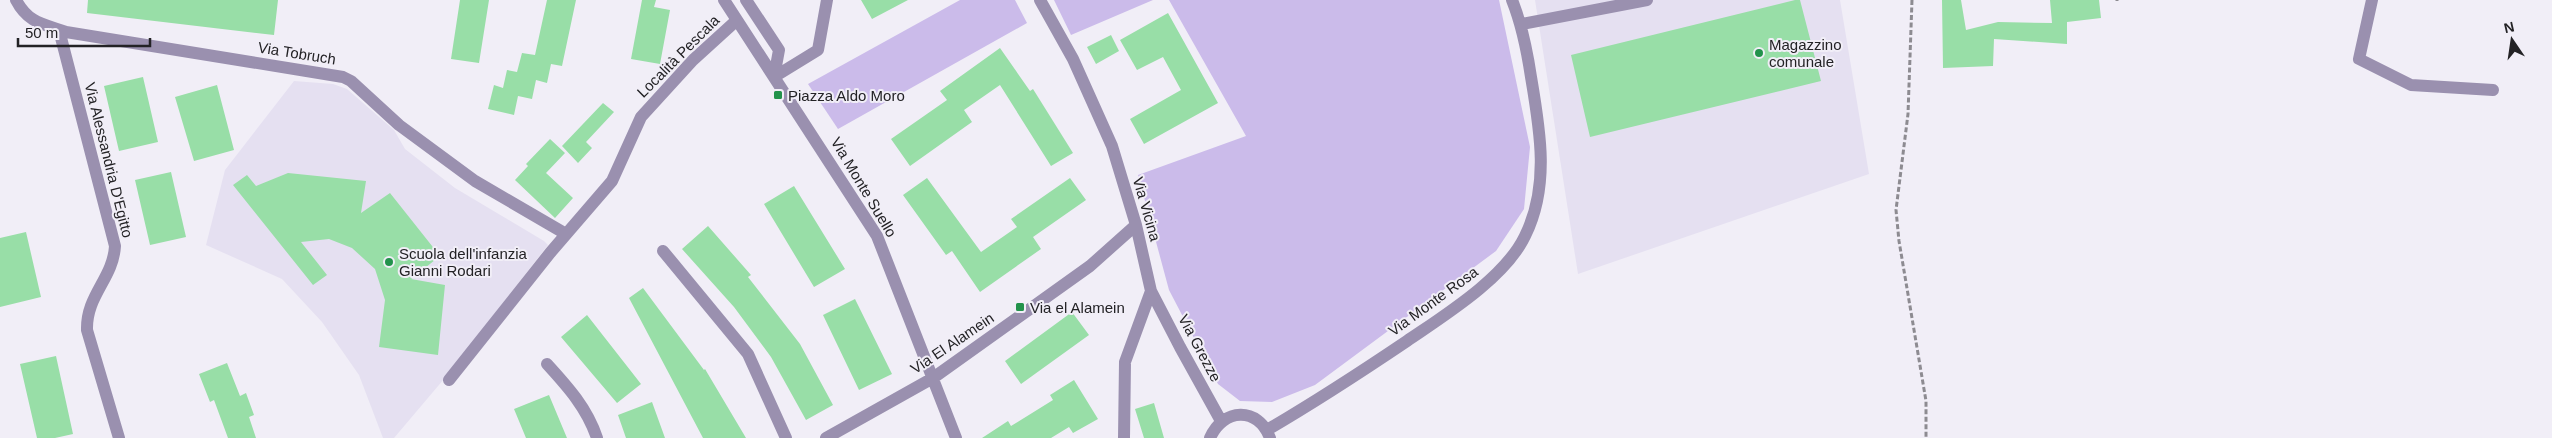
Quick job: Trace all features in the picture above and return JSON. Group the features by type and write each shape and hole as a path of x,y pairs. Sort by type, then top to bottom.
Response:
{"street":[{"name":"Via Tobruch","path":"16,0 22,12 31,20 59,30 343,77 351,81 399,125 475,181 566,234"},
{"name":"Via Monte Suello","path":"724,0 877,236 956,438"},
{"path":"746,0 779,50 774,76"},
{"path":"774,76 818,50 827,0"},
{"name":"Via Vicina","path":"1040,0 1072,59 1112,146 1136,225 1151,291"},
{"name":"Via Monte Rosa","path":"1268,434 1456,307 1500,270 1525,237 1538,198 1542,152 1522,24 1512,0"},
{"path":"1522,24 1648,0"},
{"path":"2372,0 2359,59 2411,85 2494,90"},
{"name":"Località Pescala","path":"449,380 566,234 612,181 641,117 693,60 737,20"},
{"name":"Via Alessandria D'Egitto","path":"59,30 115,246 112,269 93,298 86,315 87,330 119,438"},
{"name":"Via El Alamein","path":"826,438 933,378 1090,266 1136,225"},
{"path":"663,251 748,354 786,438"},
{"path":"1124,438 1125,362 1151,291"},
{"name":"Via Grezze","path":"1151,291 1221,421"},
{"path":"546,364 574,394 587,414 598,438"},
{"path":"1210,438 1221,421 1231,416 1251,417 1268,434"}],"path":[{"path":"1912,0 1908,114 1896,210 1899,241 1926,401 1926,438"}],"shaded area":[{"path":"960,0 1015,0 1027,23 838,129 808,84"},
{"path":"1054,0 1153,0 1071,35"},
{"path":"1169,0 1499,0 1530,147 1524,209 1496,251 1315,385 1272,402 1240,401 1218,384 1169,290 1138,175 1246,136"},
{"path":"1535,0 1840,0 1869,174 1578,274"},
{"name":"Scuola dell'infanzia Gianni Rodari","path":"294,81 333,84 347,89 394,130 405,149 455,188 548,245 444,379 394,438 383,438 359,375 322,322 282,279 206,245 225,170"}],"building":[{"path":"88,0 278,0 274,35 87,13"},
{"path":"460,0 489,0 479,63 451,59"},
{"path":"547,0 576,0 562,66 551,64 547,83 536,80 532,99 518,96 514,115 488,109 494,85 503,88 507,70 517,72 522,53 535,55"},
{"path":"642,0 656,0 654,7 670,10 660,64 631,59"},
{"path":"861,0 908,0 872,19"},
{"path":"1800,0 1821,81 1590,137 1571,55"},
{"path":"1942,0 1961,0 1966,30 1998,22 2052,23 2050,0 2099,0 2101,18 2067,22 2067,44 1994,39 1993,66 1943,68"},
{"path":"1168,13 1218,103 1144,144 1130,119 1181,90 1163,57 1137,70 1120,40"},
{"path":"1111,35 1119,51 1096,64 1087,47"},
{"path":"1000,48 1030,91 1033,89 1073,153 1051,166 1000,85 964,110 972,122 910,166 891,139 947,100 940,91"},
{"path":"143,77 158,142 119,151 104,86"},
{"path":"217,85 234,150 194,161 175,97"},
{"path":"603,103 614,112 586,142 592,148 578,163 562,146"},
{"path":"550,139 565,153 546,173 573,198 555,218 515,180 528,166 526,164"},
{"path":"171,172 186,237 150,245 135,180"},
{"path":"288,173 366,181 361,213 390,193 440,256 411,279 445,285 438,355 379,347 385,300 375,269 352,248 329,239 301,242 327,275 313,285 233,185 247,175 256,186"},
{"path":"927,178 981,252 1017,227 1011,219 1070,178 1086,200 1033,237 1041,249 980,292 952,251 946,255 903,195"},
{"path":"794,186 845,269 814,287 764,204"},
{"path":"708,226 751,275 748,277 800,344 833,405 806,420 771,357 734,307 682,249"},
{"path":"26,232 41,297 0,307 0,238"},
{"path":"643,288 705,369 746,438 703,438 629,298"},
{"path":"855,299 892,374 859,390 823,315"},
{"path":"1072,312 1089,335 1021,384 1005,361"},
{"path":"587,315 641,384 617,403 561,337"},
{"path":"56,356 73,434 55,438 37,438 20,364"},
{"path":"227,363 240,396 246,393 254,415 249,417 256,438 228,438 214,400 210,402 199,374"},
{"path":"1074,380 1098,419 1073,433 1069,427 1051,438 982,438 1008,421 1011,426 1053,400 1050,395"},
{"path":"549,395 567,438 526,438 514,409"},
{"path":"652,402 665,438 626,438 618,415"},
{"path":"1154,403 1164,438 1144,438 1135,409"}],"place":[{"name":"Magazzino comunale","path":"1759,53"},
{"name":"Piazza Aldo Moro","path":"778,95"},
{"name":"Scuola dell'infanzia Gianni Rodari","path":"389,262"},
{"name":"Via el Alamein","path":"1020,307"}]}
